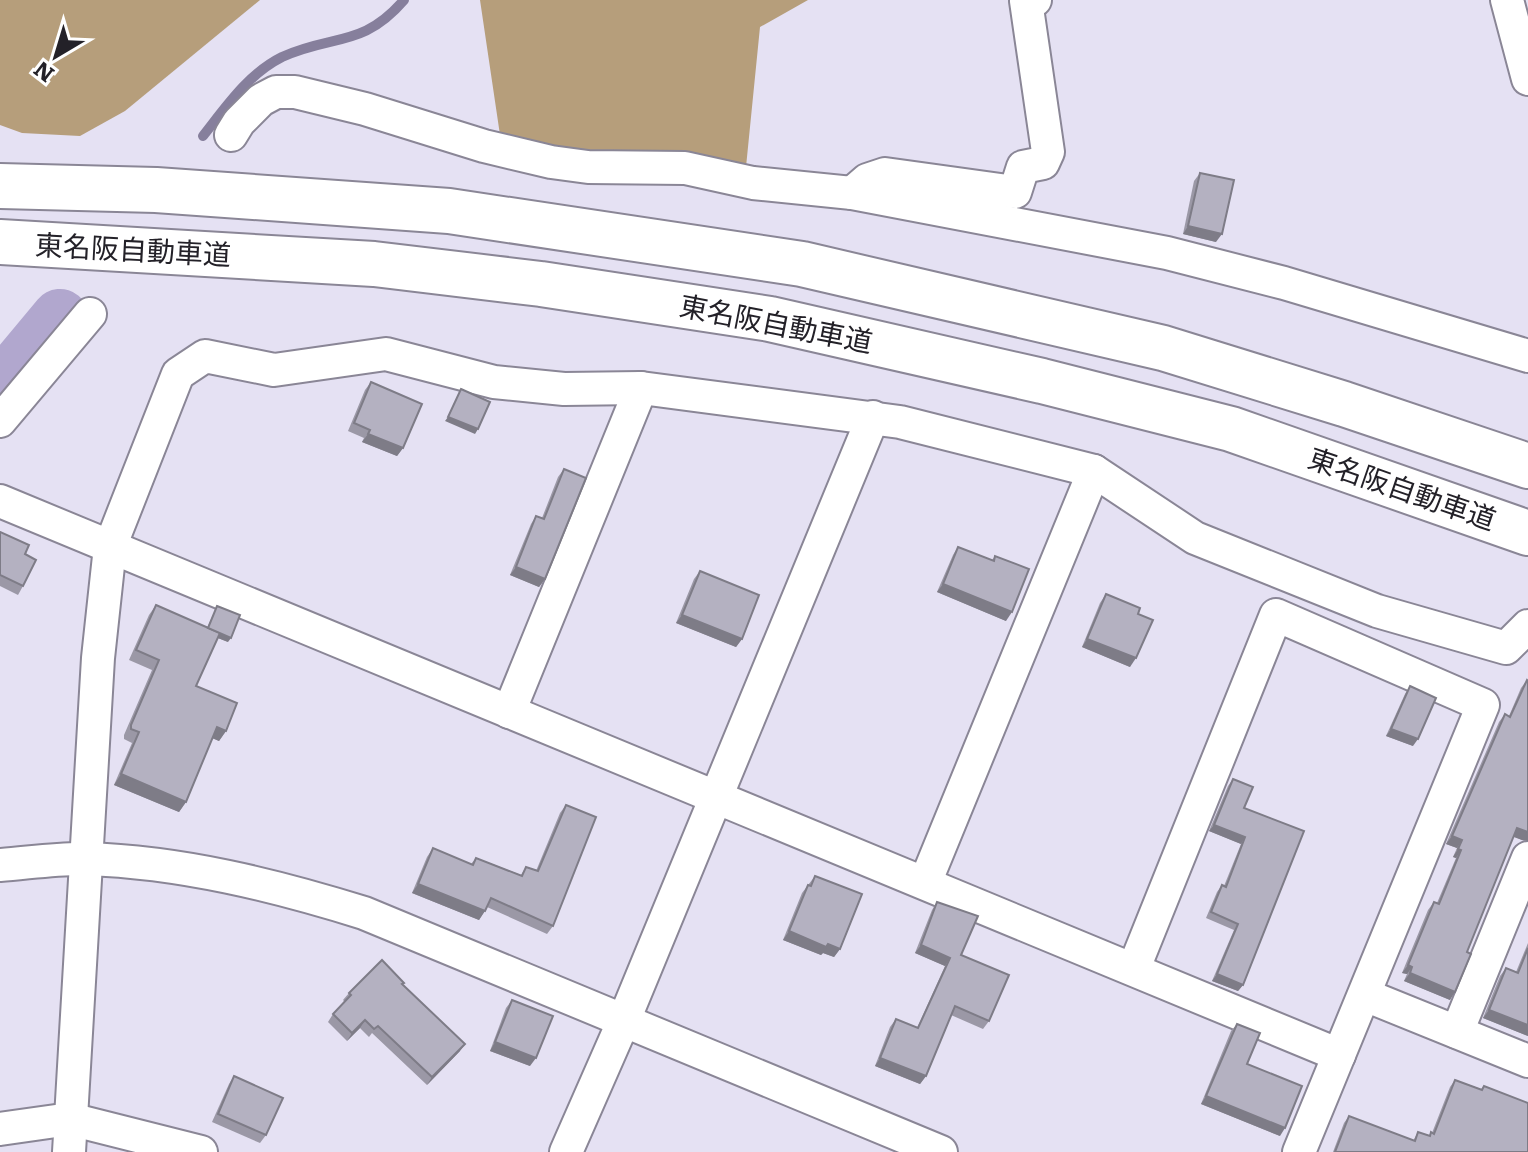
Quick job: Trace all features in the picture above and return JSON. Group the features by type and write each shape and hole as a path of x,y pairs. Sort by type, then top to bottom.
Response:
{"highway":[{"name":"東名阪自動車道","path":"0,186 156,190 449,211 802,264 1163,348 1528,466"},
{"name":"東名阪自動車道","path":"0,242 374,264 541,284 770,319 1042,381 1231,429 1528,533"}],"street":[{"path":"852,193 867,180 885,174 1015,192 1023,167 1043,163 1048,152 1026,1 1035,0"},
{"path":"1510,2 1528,79"},
{"path":"231,135 261,100 276,92 295,92 551,162 588,167 685,168 753,183 852,193 1167,253 1284,283 1528,356"},
{"path":"0,421 90,314"},
{"path":"69,1152 98,658 110,547 178,374 205,356 274,370 386,354 494,382 564,389 641,388 873,417 1094,471 1195,538 1377,611 1506,648 1528,626"},
{"path":"509,712 641,388"},
{"path":"566,1152 624,1020 873,417"},
{"path":"925,883 1094,471"},
{"path":"0,501 1339,1055"},
{"path":"1134,968 1276,615 1483,705 1299,1152"},
{"path":"0,865 85,859 170,867 241,879 364,913 941,1152"},
{"path":"1457,1032 1526,867"},
{"path":"1365,995 1528,1061"},
{"path":"0,1129 70,1119 201,1152"}],"shaded area":[{"path":"0,0 260,0 125,111 80,136 22,133 0,125"},
{"path":"480,0 808,0 760,27 744,187 500,135"}],"building":[{"path":"1200,173 1234,180 1222,234 1188,226"},
{"path":"371,382 422,404 403,448 368,434 370,430 354,423"},
{"path":"461,389 490,402 478,429 448,417"},
{"path":"564,469 586,478 545,579 516,567 536,516 544,519"},
{"path":"0,532 29,545 25,554 36,560 23,586 0,575"},
{"path":"958,547 994,561 995,556 1029,569 1012,612 943,584"},
{"path":"700,571 759,595 742,639 682,615"},
{"path":"1106,594 1140,608 1138,614 1153,620 1136,658 1087,639"},
{"path":"156,605 220,633 196,686 237,703 226,731 217,727 186,802 121,774 139,732 131,729 131,725 159,660 136,650"},
{"path":"217,606 240,615 231,638 208,628"},
{"path":"1527,680 1528,832 1517,828 1467,952 1471,954 1455,992 1410,973 1412,967 1408,965 1434,902 1439,904 1461,850 1458,849 1462,840 1452,836 1505,714 1510,717"},
{"path":"1410,686 1436,698 1418,739 1391,729"},
{"path":"1233,779 1253,787 1244,808 1304,831 1243,985 1217,974 1238,924 1211,912 1222,885 1226,887 1245,837 1214,825"},
{"path":"566,805 596,817 553,926 491,898 485,911 418,884 433,848 473,865 476,858 522,876 526,867 538,871"},
{"path":"815,876 862,894 840,949 828,944 826,947 789,931 808,885 811,886"},
{"path":"937,902 978,916 961,955 1009,975 989,1021 955,1006 926,1076 880,1058 896,1019 918,1028 950,958 921,945"},
{"path":"1528,948 1528,1025 1489,1010 1506,968 1518,973"},
{"path":"382,960 402,984 465,1044 432,1077 378,1026 374,1029 365,1020 352,1033 333,1014"},
{"path":"512,1000 553,1016 536,1058 495,1042"},
{"path":"1237,1024 1260,1033 1247,1064 1302,1086 1285,1128 1206,1096"},
{"path":"234,1076 283,1098 266,1135 218,1114"},
{"path":"1455,1080 1482,1090 1484,1086 1528,1103 1528,1152 1335,1152 1349,1116 1415,1141 1418,1132 1430,1136 1431,1132 1434,1134"}],"waterway":[{"path":"203,136 238,92 270,64 300,50 361,33 375,26 404,0"},
{"path":"0,390 60,318"}]}
